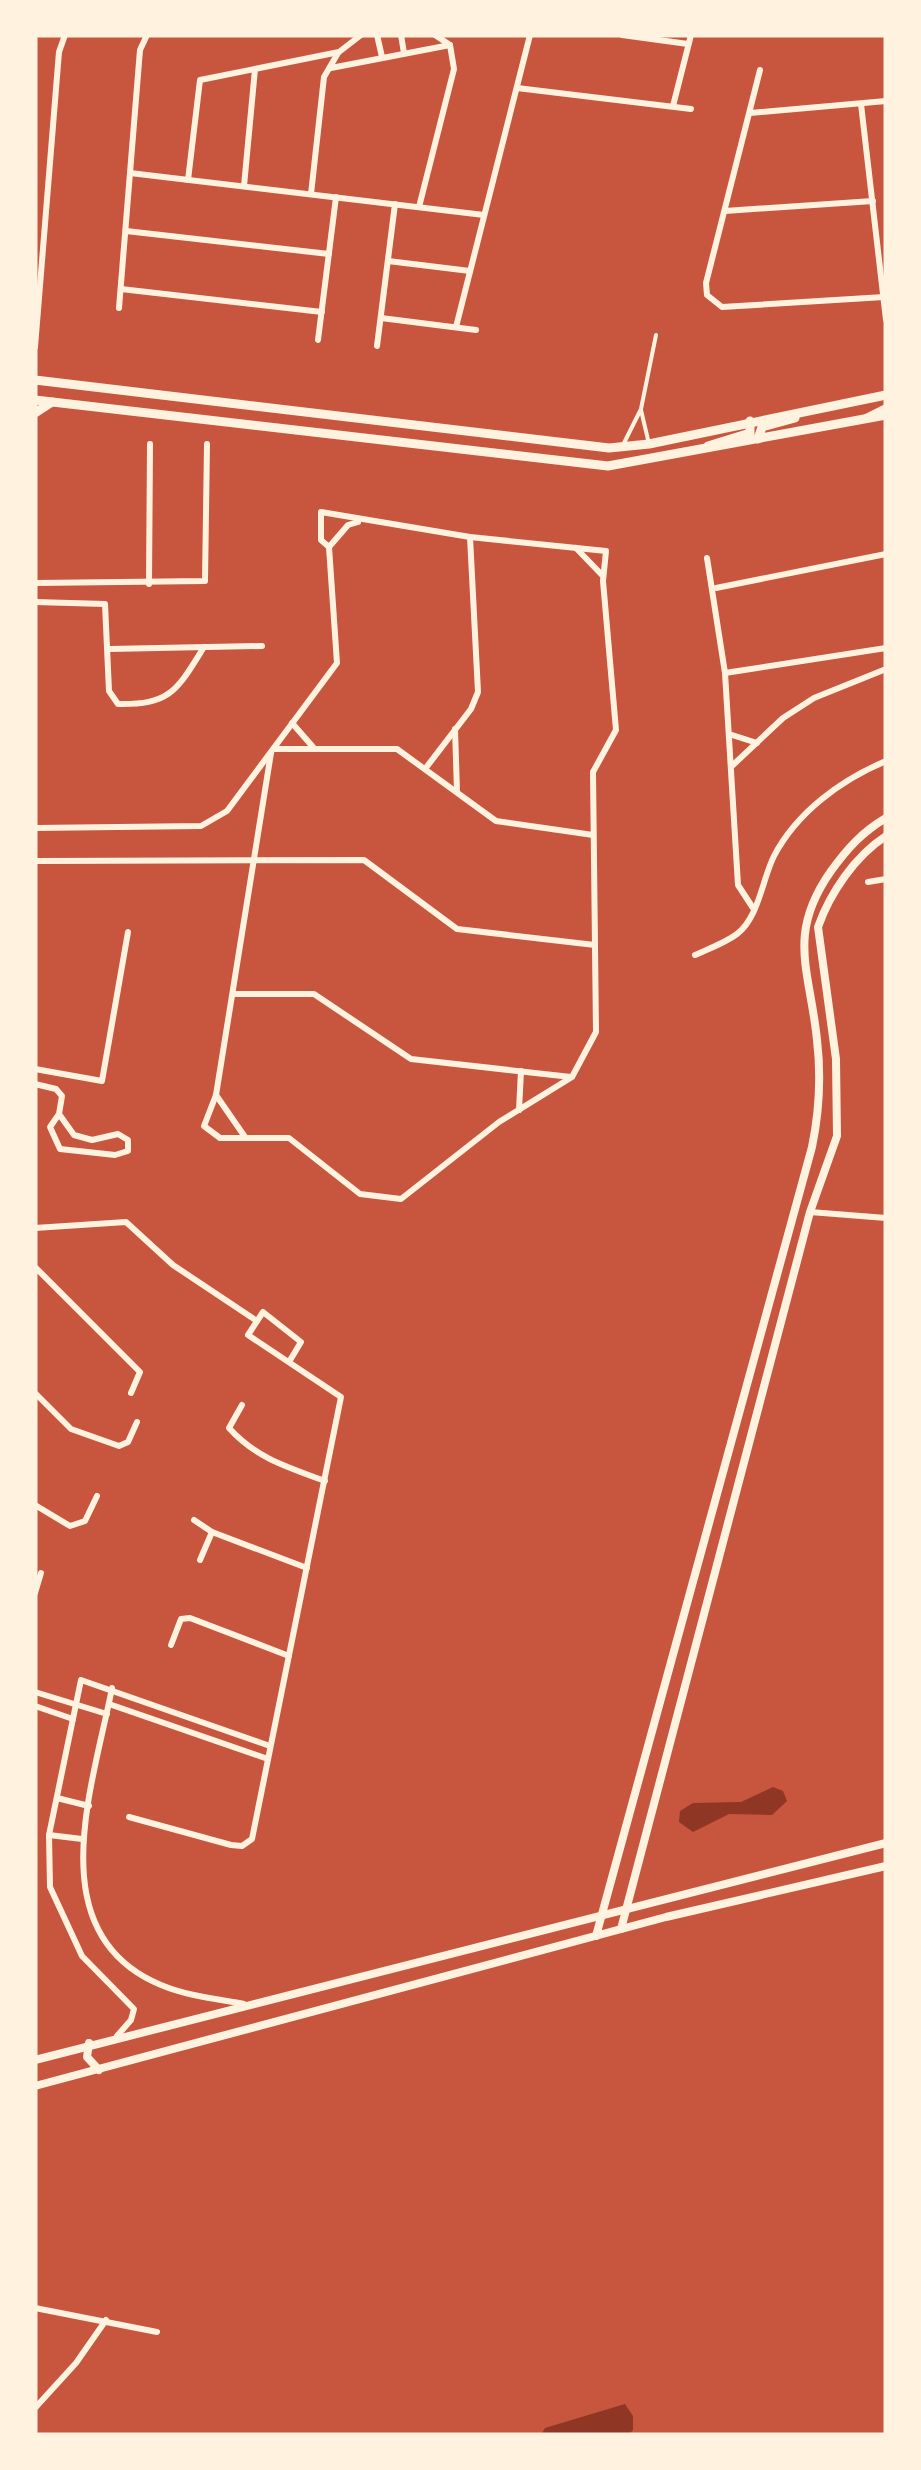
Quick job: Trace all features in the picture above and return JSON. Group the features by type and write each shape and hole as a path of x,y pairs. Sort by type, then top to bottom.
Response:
{"main road":[{"path":"35,380 586,447 649,444 886,395"},
{"path":"35,400 588,465 627,464 886,415"},
{"path":"153,414 195,414 202,400"},
{"path":"35,413 52,402"},
{"path":"758,440 762,427 792,420 806,411"},
{"path":"704,450 750,432 750,421"}],"street":[{"path":"35,347 65,35"},
{"path":"119,308 140,50 147,35"},
{"path":"311,194 324,76 339,52 362,35"},
{"path":"378,35 381,53"},
{"path":"401,35 403,49"},
{"path":"419,207 454,69 450,46 436,35"},
{"path":"456,327 530,35"},
{"path":"622,35 690,39 672,106"},
{"path":"330,68 381,53 450,46"},
{"path":"188,180 197,86 207,77 339,52"},
{"path":"244,186 255,69"},
{"path":"760,70 706,283 712,302 722,306 765,306 884,297"},
{"path":"516,88 691,109"},
{"path":"750,113 886,101"},
{"path":"861,104 886,320"},
{"path":"130,173 484,215"},
{"path":"318,340 336,197"},
{"path":"725,210 872,201"},
{"path":"35,202 47,203"},
{"path":"376,346 395,204"},
{"path":"126,231 329,254"},
{"path":"388,261 470,271"},
{"path":"121,288 322,312"},
{"path":"381,318 476,330"},
{"path":"863,419 866,412 886,406"},
{"path":"149,584 150,444"},
{"path":"35,583 198,584 208,574 207,444"},
{"path":"35,828 208,825 227,810 339,658 329,548 320,540 321,512 350,514 359,522"},
{"path":"272,751 216,1095 204,1126 220,1138 289,1138 360,1194 401,1199 519,1110 572,1077 596,1032 592,772 616,730 603,581 606,551 359,522 348,526 329,548"},
{"path":"425,770 478,692 470,538"},
{"path":"574,548 598,569 603,581"},
{"path":"716,588 886,554"},
{"path":"708,558 716,588 725,674 738,885 753,908"},
{"path":"35,602 105,604 112,700 118,704 154,704 168,698 204,647"},
{"path":"109,649 262,646"},
{"path":"725,674 886,648"},
{"path":"732,766 783,718 814,698 886,669"},
{"path":"292,724 314,748"},
{"path":"456,729 456,792"},
{"path":"730,734 757,742"},
{"path":"272,751 397,749 496,821 593,835"},
{"path":"695,956 736,934 753,908 774,856 795,825 825,796 886,761"},
{"path":"596,1936 659,1720 812,1147 818,1060 806,985 804,924 811,901 848,848 886,818"},
{"path":"622,1929 810,1212 837,1136 836,1059 818,927 825,908 858,860 886,836"},
{"path":"35,861 364,860 457,928 595,945"},
{"path":"868,882 886,878"},
{"path":"35,1069 102,1081 128,932"},
{"path":"233,994 314,994 405,1058 572,1077"},
{"path":"818,1060 836,1059"},
{"path":"519,1110 521,1072"},
{"path":"35,1084 60,1092 60,1114 74,1135 92,1140 118,1134 128,1140 128,1151 123,1156 60,1149 50,1127 60,1114"},
{"path":"216,1095 244,1137"},
{"path":"810,1212 886,1218"},
{"path":"35,1228 126,1222 173,1265 256,1321"},
{"path":"35,1266 140,1372 131,1393"},
{"path":"130,1817 232,1844 248,1843 342,1398 288,1362 248,1335 263,1312 301,1342 288,1362"},
{"path":"35,1393 72,1429 119,1446 128,1442 136,1422"},
{"path":"242,1405 229,1428 245,1446 264,1458 324,1481"},
{"path":"741,1406 758,1411"},
{"path":"734,1436 750,1442"},
{"path":"35,1505 70,1526 85,1522 97,1496"},
{"path":"714,1510 732,1515"},
{"path":"194,1520 212,1532 307,1568"},
{"path":"200,1560 212,1532"},
{"path":"706,1542 723,1548"},
{"path":"35,1593 41,1573"},
{"path":"171,1645 181,1619 190,1618 289,1656"},
{"path":"117,2036 132,2020 134,2009 82,1956 61,1920 50,1887 49,1835 80,1680 270,1746"},
{"path":"112,1688 82,1839 84,1895 104,1943 121,1962 162,1986 244,2004"},
{"path":"35,1692 107,1714"},
{"path":"109,1704 268,1760"},
{"path":"35,1706 72,1719"},
{"path":"659,1720 668,1719 675,1725"},
{"path":"57,1798 89,1806"},
{"path":"49,1835 82,1839"},
{"path":"35,2060 89,2043 886,1843"},
{"path":"35,2086 666,1917 886,1866"},
{"path":"89,2043 86,2057 98,2070"},
{"path":"35,2308 157,2332"},
{"path":"35,2408 76,2362 106,2320"}],"lane":[{"path":"622,447 641,408 656,335"},
{"path":"641,408 649,444"}],"shaded area":[{"path":"773,1787 783,1791 787,1801 772,1815 729,1814 693,1832 679,1822 680,1811 693,1803 741,1802"},
{"path":"625,2404 633,2416 633,2430 628,2435 541,2435 545,2428"}]}
